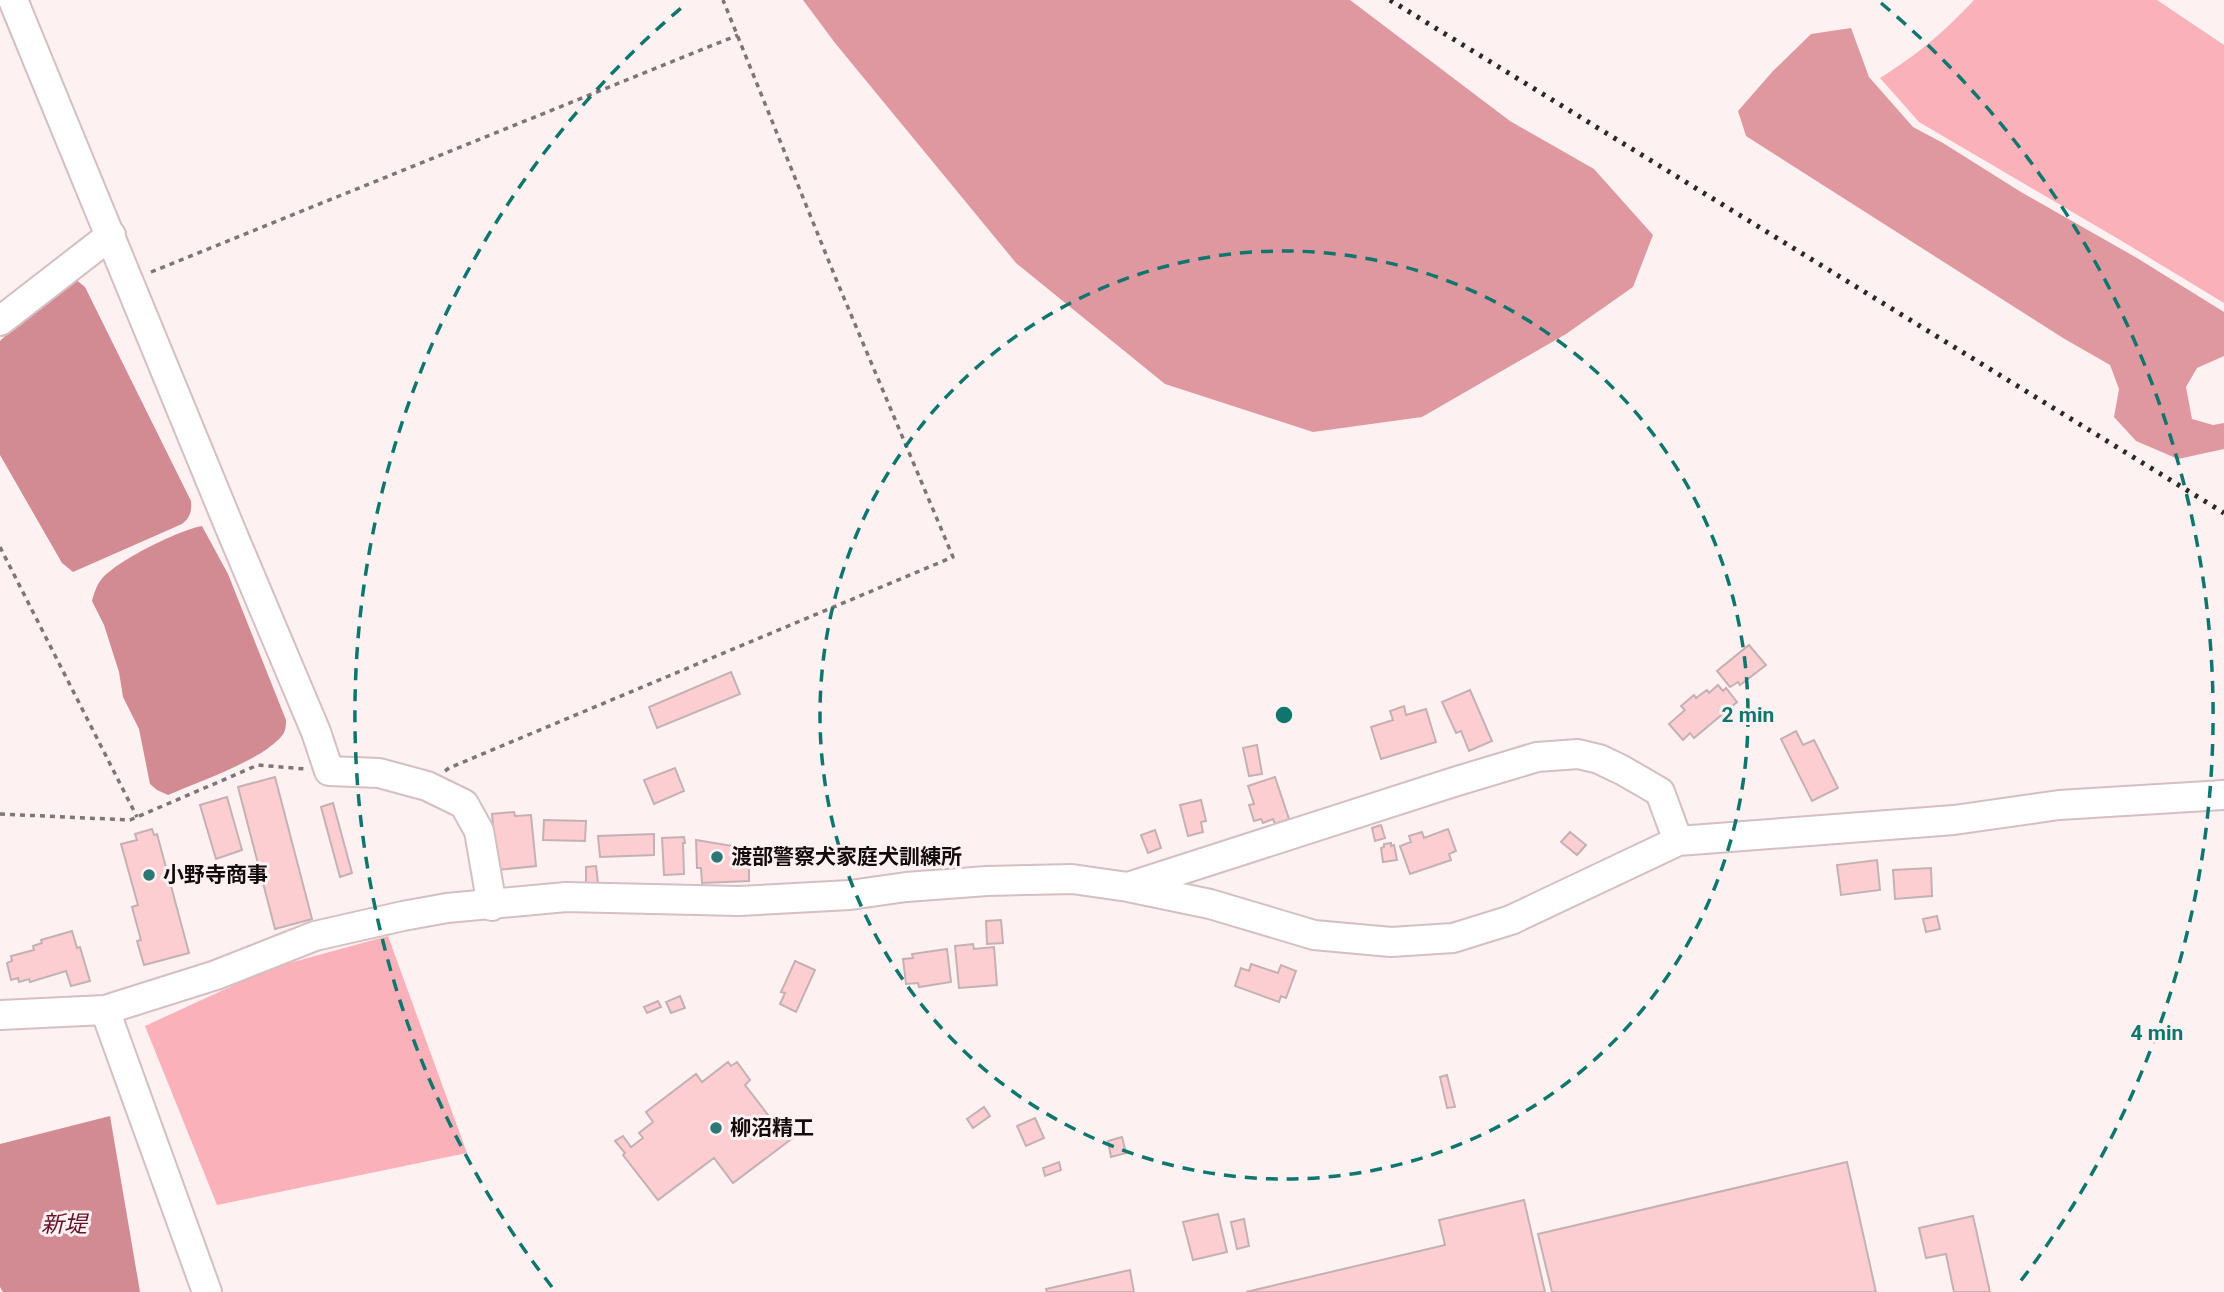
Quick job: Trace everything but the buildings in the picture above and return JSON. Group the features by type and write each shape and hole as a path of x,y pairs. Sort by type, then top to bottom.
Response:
{"street":[{"path":"13,0 316,732 329,771 379,773 427,786 464,804 479,831 492,906"},
{"path":"0,321 111,235"},
{"path":"1128,887 1537,757 1578,754 1611,764 1660,792 1678,841"},
{"path":"0,1014 105,1010 216,975 315,936 447,908 492,906 566,897 739,901 850,895 906,887 987,881 1072,879 1128,887 1210,904 1314,935 1391,942 1452,938 1511,920 1678,841 1954,820 2059,805 2224,795"},
{"path":"105,1010 207,1292"}],"path":[{"path":"427,786 449,768 953,557 723,0"},
{"path":"130,281 738,35"},
{"path":"0,547 137,817"},
{"path":"0,814 130,820 258,765 329,771"}],"shaded area":[{"path":"803,0 1350,0 1510,121 1594,169 1653,235 1633,287 1566,334 1422,417 1313,432 1165,384 1016,263 835,43"},
{"path":"1974,0 2157,0 2224,45 2224,303 1919,122 1880,78 1930,42"},
{"path":"1851,28 1869,77 1913,127 2224,312 2224,356 2197,368 2186,387 2192,419 2213,425 2224,423 2224,449 2178,459 2136,441 2114,417 2119,389 2110,365 2063,338 1746,136 1738,111 1773,71 1811,34"},
{"path":"388,936 467,1153 217,1205 145,1026 271,968"}],"water":[{"path":"74,278 85,287 191,501 191,511 182,524 73,572 62,563 0,455 0,341 62,281"},
{"path":"202,526 228,574 286,720 286,726 280,738 256,756 168,795 150,784 139,729 123,697 119,672 104,625 92,601 99,582 119,565 163,540"},
{"name":"新堤","path":"110,1116 140,1292 3,1292 0,1287 0,1144"}],"railway":[{"path":"1390,0 2224,513"}],"place":[{"name":"渡部警察犬家庭犬訓練所","path":"717,857"},
{"name":"小野寺商事","path":"149,875"},
{"name":"柳沼精工","path":"716,1128"}]}
